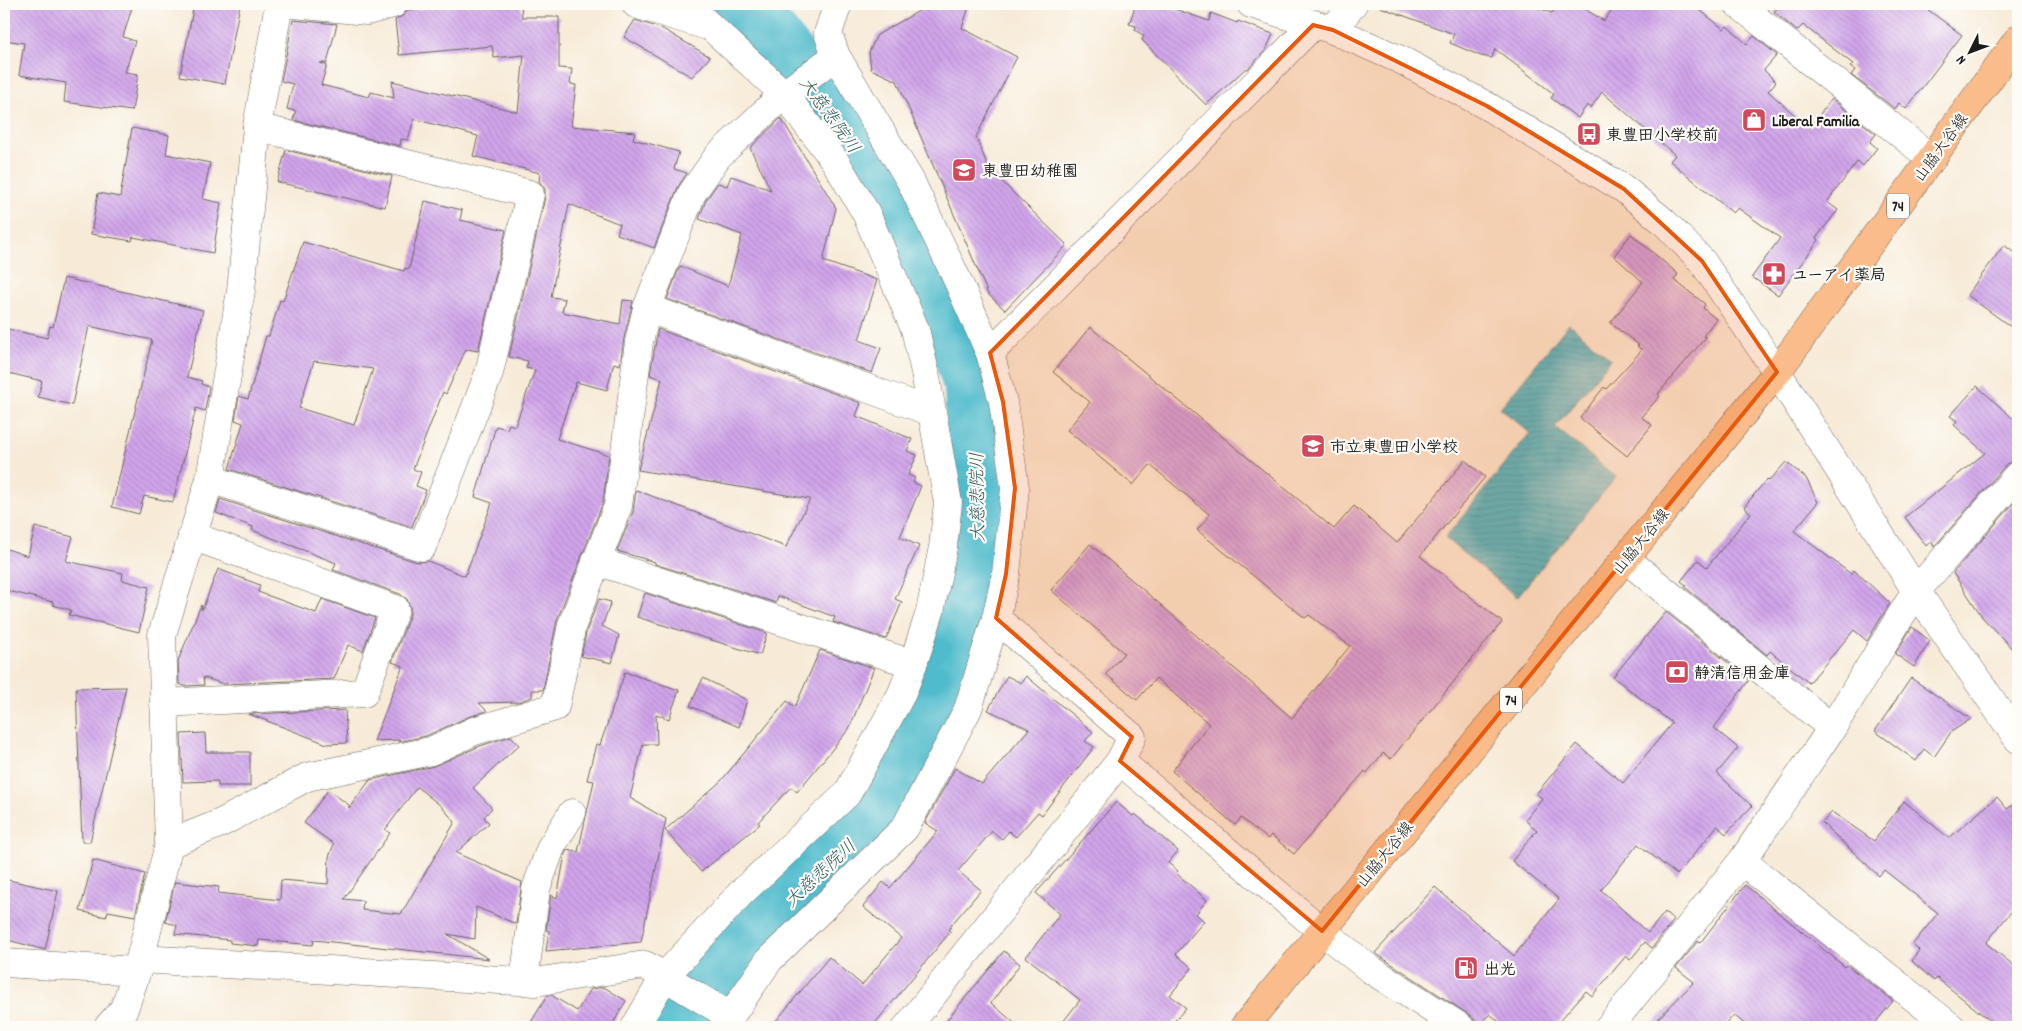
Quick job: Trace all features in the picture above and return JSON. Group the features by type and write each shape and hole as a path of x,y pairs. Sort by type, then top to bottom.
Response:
{"main road":[{"name":"山脇大谷線","path":"1244,1027 1778,372 2018,39"}],"street":[{"path":"108,1027 124,1009 139,965 169,844 162,635 210,479 241,290 258,126 279,4"},
{"path":"294,4 366,11 393,4"},
{"path":"636,4 711,27"},
{"path":"635,1027 665,976 741,893 848,794 902,693 913,664 930,612 943,547 948,503 925,372 914,329 866,214 836,161 784,94 686,4"},
{"path":"4,963 139,965 535,982 645,965 665,976 727,1022 768,960 905,828 968,710 996,618 1006,574 1015,488 1003,402 990,353 911,182 864,100 836,56 828,33 838,4"},
{"path":"1250,4 1323,28 1403,61 1487,106 1624,189 1663,221 1702,261 1778,372 1916,590 2018,739"},
{"path":"990,353 1323,28 1353,4"},
{"path":"1738,4 1932,159"},
{"path":"169,844 221,823 307,777 431,752 474,731 555,707 572,625 618,506 639,342 647,308 692,193 718,156 784,94 836,56"},
{"path":"210,479 422,547 489,373 530,194 258,126"},
{"path":"647,308 932,412"},
{"path":"1609,1027 1742,861 1832,728 1916,590 2018,475"},
{"path":"164,703 364,693 395,608 192,536"},
{"path":"1626,558 1832,728"},
{"path":"596,561 913,664"},
{"path":"907,1027 1120,761 1132,737 996,618"},
{"path":"1120,761 1370,969 1460,1027"},
{"path":"524,981 536,889 551,847 572,813"},
{"path":"1742,861 1951,1027"}],"highlighted area":[{"path":"1313,25 1333,30 1487,106 1624,189 1702,261 1777,372 1322,931 1120,761 1132,737 996,618 1006,574 1015,488 1003,402 990,353"}],"water":[{"path":"1569,324 1611,359 1555,427 1616,477 1517,597 1445,538 1530,433 1500,408"}],"building":[{"path":"4,4 133,4 123,37 135,41 125,72 138,74 132,111 64,102 66,83 19,75 24,43 4,40"},
{"path":"194,4 240,4 225,84 180,76"},
{"path":"470,4 521,4 522,17 559,17 559,68 572,69 570,84 576,85 571,126 635,132 633,139 679,152 674,169 687,173 678,187 654,248 617,234 620,224 569,204 551,297 565,299 562,312 620,324 623,300 633,301 620,365 614,363 607,390 576,382 557,439 609,455 603,502 557,620 543,690 532,690 532,697 518,702 479,703 487,711 468,717 426,736 398,742 400,740 374,741 403,666 392,662 410,614 407,599 400,594 333,570 336,563 252,530 253,527 216,513 220,499 417,562 428,561 465,576 492,503 475,497 496,426 507,429 509,424 515,426 535,370 526,368 528,361 509,357 545,197 545,189 539,181 540,173 473,156 478,136 414,119 408,140 401,139 400,146 293,120 296,111 287,109 293,84 281,81 293,20 337,24 327,63 320,63 327,65 321,85 369,97 371,92 394,98 392,81 518,112 524,55 494,58 492,46 399,55 395,20 404,15 407,10"},
{"path":"931,4 970,4 962,28 1017,57 976,137 989,169 1067,245 1005,310 988,294 897,81 871,69 869,52 877,35"},
{"path":"1136,4 1160,4 1209,21 1211,13 1273,34 1266,50 1248,69 1245,69 1206,105 1142,40 1144,36 1135,30 1136,26 1129,24"},
{"path":"1381,4 1527,4 1552,13 1558,4 1577,4 1604,21 1616,4 1692,4 1724,29 1727,26 1747,44 1754,36 1777,55 1764,70 1776,82 1768,91 1809,128 1832,99 1876,134 1870,142 1877,148 1863,166 1857,162 1827,202 1838,210 1816,238 1819,240 1778,295 1752,277 1780,238 1738,208 1733,213 1670,161 1675,155 1602,92 1591,108 1587,105 1578,118 1551,98 1554,94 1495,49 1492,58 1481,56 1450,43 1454,34 1380,7"},
{"path":"1777,4 1920,4 1962,35 1906,109 1899,103 1895,109 1851,75 1855,70 1850,67 1853,64 1803,25 1797,31 1774,12 1779,6"},
{"path":"635,20 663,29 710,57 692,77 624,37"},
{"path":"781,118 836,208 823,261 877,280 859,340 881,348 872,373 667,299 680,266 728,286 742,235 699,219 706,200 718,183 727,186 731,176 771,190 750,148"},
{"path":"132,128 169,135 166,154 210,163 203,199 221,203 213,253 133,237 132,241 91,234 98,193 120,197"},
{"path":"286,150 392,176 385,207 277,182"},
{"path":"425,201 462,210 460,220 506,230 478,351 466,349 446,394 443,392 413,469 421,472 416,486 426,490 412,527 229,469 243,423 235,420 239,396 248,399 266,336 269,336 280,300 283,301 303,242 404,271 405,268 409,269","holes":["314,361 373,369 354,425 299,408"]},
{"path":"1631,234 1678,274 1674,280 1705,304 1703,308 1716,319 1703,336 1706,337 1658,394 1660,396 1641,417 1652,425 1627,456 1580,418 1604,387 1606,389 1642,350 1637,346 1639,345 1610,323 1643,282 1614,256"},
{"path":"2004,245 2018,256 2018,332 1967,295"},
{"path":"64,278 203,310 187,377 202,381 201,384 209,387 205,411 196,408 173,502 144,496 139,514 112,507 152,340 89,326 72,405 38,397 42,381 4,372 4,328 47,338 50,326 53,327"},
{"path":"1090,327 1334,529 1354,506 1397,543 1465,460 1485,477 1420,556 1502,622 1391,759 1383,753 1367,773 1365,771 1294,854 1271,835 1268,839 1241,818 1235,825 1172,771 1209,724 1156,678 1137,700 1106,674 1124,653 1051,590 1090,544 1292,718 1350,646 1309,615 1305,618 1197,530 1210,515 1150,465 1133,485 1067,430 1090,402 1053,372"},
{"path":"658,329 861,403 856,416 912,439 907,451 917,455 908,475 915,478 913,482 921,486 900,537 919,546 895,599 902,602 886,639 833,622 835,617 778,596 776,603 617,551 633,512 636,490 786,547 810,499 638,470 662,379 650,375"},
{"path":"1977,386 2018,423 2018,460 2013,460 2006,465 1934,547 1931,541 1926,546 1905,517 1985,453 1954,425 1957,421 1950,416"},
{"path":"1786,462 1806,478 1818,502 1794,531 1851,574 1854,570 1890,603 1867,641 1854,630 1809,683 1770,651 1767,655 1685,587 1687,586 1681,581 1698,560 1707,567 1751,513 1744,507 1767,479 1769,481"},
{"path":"2018,498 2018,655 1983,618 1953,573"},
{"path":"35,527 73,537 66,561 123,573 122,580 149,587 139,632 69,615 71,610 53,605 53,602 4,590 4,548 28,556"},
{"path":"218,569 260,585 258,592 316,613 322,599 375,618 363,651 348,645 334,679 223,684 203,677 204,685 185,686 179,684 178,661 201,605 202,610"},
{"path":"645,593 767,633 760,655 637,617"},
{"path":"599,599 611,602 602,626 619,635 612,663 581,656 587,629"},
{"path":"1666,612 1749,680 1714,728 1738,748 1717,773 1752,806 1726,834 1717,826 1677,875 1638,844 1601,890 1648,933 1665,912 1674,920 1652,948 1645,942 1630,960 1626,956 1592,996 1586,991 1554,1027 1505,1027 1490,1014 1476,1027 1474,1019 1468,1014 1375,953 1435,887 1514,956 1559,899 1512,861 1537,830 1525,820 1542,798 1536,794 1577,744 1623,783 1672,723 1613,677"},
{"path":"1912,627 1930,641 1914,667 1895,654"},
{"path":"820,650 874,668 849,729 797,792 791,787 758,822 760,824 701,872 665,830 721,781 787,701 795,707"},
{"path":"625,672 679,690 669,719 656,714 657,744 643,744 630,798 666,819 641,942 546,951 549,931 546,930 551,895 557,898 567,850 578,852 594,781 587,780 596,744 600,745"},
{"path":"1007,676 1021,683 1026,676 1093,732 1085,741 1094,747 1042,815 1038,812 1016,837 1009,831 1002,839 992,831 958,871 981,890 952,924 949,930 951,931 872,1027 771,1027 829,957 862,985 901,938 863,907 883,882 890,888 938,831 925,823 955,768 982,784 1029,729 988,710"},
{"path":"703,678 747,700 739,727 690,706"},
{"path":"1911,678 1971,719 1951,732 1934,757 1924,749 1916,761 1875,731"},
{"path":"126,687 90,842 82,842 76,688"},
{"path":"345,710 347,743 327,744 249,714"},
{"path":"205,733 206,752 250,752 250,786 218,786 218,781 183,782 181,734"},
{"path":"511,736 519,745 473,788 492,808 484,817 489,823 456,853 522,882 516,924 476,907 475,939 447,934 489,959 314,940 313,945 259,940 258,946 230,943 230,940 175,934 177,925 165,922 175,882 219,887 218,893 280,900 281,880 328,884 329,857 334,844 304,823 328,790 349,805 349,808 370,780 434,766 480,746","holes":["417,787 441,806 455,822 401,914 362,910 363,901 344,899 390,833 385,830"]},
{"path":"1997,797 2007,809 2018,801 2018,903 1986,943 2018,969 2018,1027 1998,1027 1937,978 1934,981 1912,961 1919,950 1913,944 1938,913 1884,870 1879,876 1822,823 1832,812 1874,841 1904,801 1949,838"},
{"path":"1116,802 1133,816 1135,814 1178,851 1168,863 1178,871 1176,873 1207,900 1196,914 1204,921 1176,954 1192,968 1170,995 1186,1008 1169,1027 1059,1027 1080,1000 1026,957 1060,914 1036,893"},
{"path":"93,860 145,874 135,916 108,911 106,917 80,911"},
{"path":"4,879 58,891 45,950 4,939"},
{"path":"1745,885 1845,967 1847,965 1893,1001 1872,1027 1748,1027 1734,1015 1723,1027 1650,1027 1694,982 1676,968 1698,941 1700,943"},
{"path":"1004,951 1020,964 991,1003 1019,1027 941,1027"},
{"path":"604,987 626,1001 611,1027 528,1027 547,996 551,995 577,1011 591,989"}],"waterway":[{"name":"大慈悲院川","path":"679,1027 728,961 822,869 872,826 963,623 980,543 973,389 951,316 917,250 838,121 770,36 730,4"}],"place":[{"name":"Liberal Familia","path":"1754,120"},
{"name":"東豊田小学校前","path":"1589,134"},
{"name":"東豊田幼稚園","path":"964,170"},
{"name":"ユーアイ薬局","path":"1774,274"},
{"name":"市立東豊田小学校","path":"1313,446"},
{"name":"静清信用金庫","path":"1677,672"},
{"name":"出光","path":"1466,968"}]}
